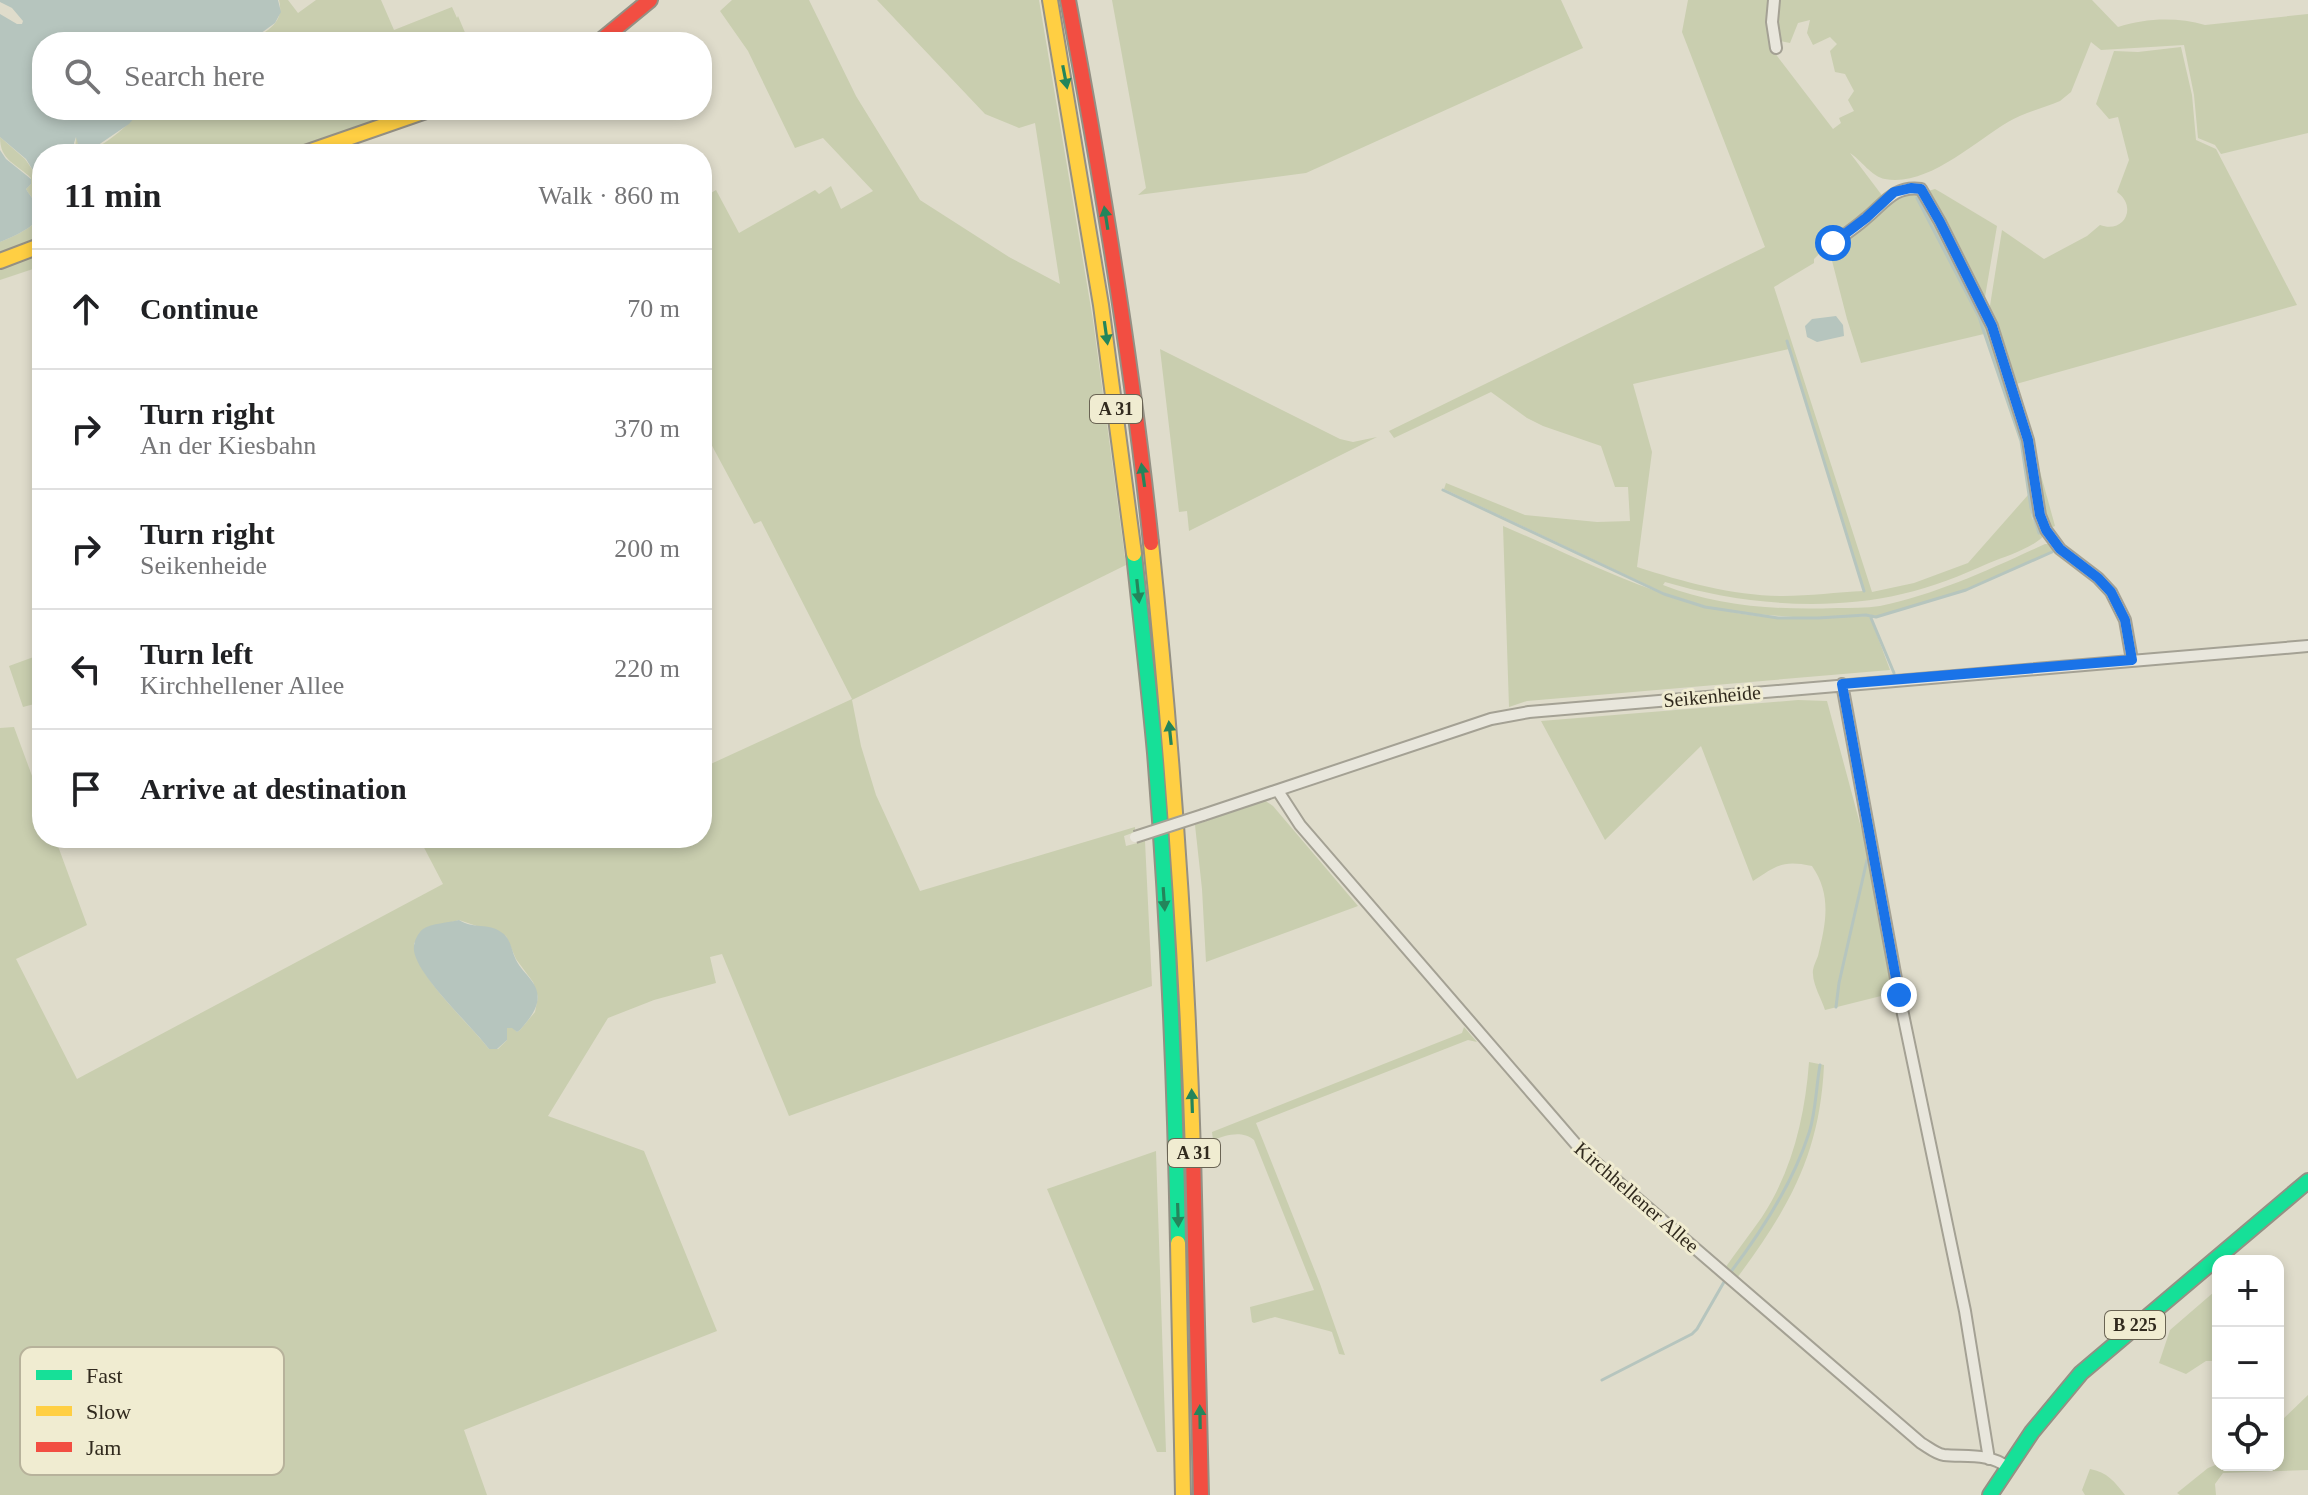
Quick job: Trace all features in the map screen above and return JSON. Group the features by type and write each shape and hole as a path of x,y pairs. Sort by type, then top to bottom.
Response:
{"main road":[{"path":"611,32 650,0"},
{"name":"A 31","path":"1050,0 1095,254 1112,375 1155,754 1170,984 1181,1286 1183,1495"},
{"name":"A 31","path":"1068,0 1111,252 1137,431 1172,751 1190,1046 1199,1285 1201,1495"},
{"path":"331,144 400,120"},
{"path":"0,261 32,249"},
{"name":"B 225","path":"1990,1495 2029,1435 2081,1373 2308,1181"}],"street":[{"path":"1774,0 1772,22 1776,48"},
{"path":"1833,243 1894,192 1921,189 1992,326 2028,440 2040,515 2046,530 2060,549 2111,592 2125,620 2132,660"},
{"name":"Seikenheide","path":"1135,837 1506,716 1842,684 2308,646"},
{"path":"1842,684 1896,981 1965,1311 1989,1459"},
{"name":"Kirchhellener Allee","path":"1278,791 1300,825 1581,1150 1921,1443 1942,1455 1999,1460 2007,1467"}],"green space":[{"path":"279,0 288,0 298,13 316,0 381,0 394,30 452,7 465,32 265,32 277,20"},
{"path":"732,0 809,0 856,96 920,200 1009,257 1060,284 1035,123 1019,128 985,114 877,0 1039,0 1093,320 1126,565 852,700 861,746 876,795 920,891 1135,827 1135,832 1124,836 1126,846 1145,841 1152,986 789,1116 722,954 710,957 716,983 654,1000 608,1018 548,1116 644,1151 717,1331 464,1430 487,1495 0,1495 0,728 14,727 32,776 32,848 59,848 87,925 16,959 77,1079 443,884 424,848 712,848 712,763 852,699 761,521 754,524 712,446 712,192 716,190 739,233 815,190 819,194 831,186 841,209 873,191 823,138 795,148 748,51 720,11","holes":["459,920 506,936 516,959 533,982 538,997 535,1012 517,1032 507,1028 507,1040 498,1049 489,1049 432,984 416,955 414,943 445,924"]},
{"path":"1112,0 1561,0 1583,48 1306,173 1138,195 1146,188"},
{"path":"1688,0 1771,0 1768,24 1771,48 1833,129 1841,123 1839,118 1854,111 1848,100 1854,91 1845,74 1835,72 1830,51 1837,44 1830,37 1813,45 1807,33 1810,20 1798,23 1790,43 1780,41 1776,27 1777,0 2092,0 2118,27 2150,20 2205,25 2308,14 2308,133 2221,154 2215,145 2198,138 2194,95 2184,45 2101,50 2091,42 2071,92 2060,101 2014,119 1933,170 1901,180 1885,179 1850,153 1884,198 1833,240 1814,259 1814,263 1774,287 1872,592 1914,583 1968,563 2028,495 2032,518 2040,532 2032,511 2021,441 1979,316 1918,198 1978,316 1984,334 1861,363 1830,253 1894,195 1919,192 1982,310 2019,416 2044,536 2025,548 1946,581 1873,600 1783,603 1723,596 1665,582 1663,585 1706,598 1749,606 1880,606 1943,588 2045,544 2058,549 1967,589 1905,608 1876,616 1866,614 1819,618 1870,616 1890,670 1527,701 1509,707 1503,526 1627,580 1659,592 1702,605 1664,593 1444,489 1446,483 1525,515 1597,522 1630,521 1628,487 1615,487 1601,446 1543,426 1491,392 1394,438 1389,431 1765,247 1682,32","holes":["1787,340 1864,591 1793,596 1746,594 1691,583 1637,567 1652,452 1633,384 1789,349","1708,606 1744,613 1806,618 1757,616"]},
{"path":"2181,47 2192,95 2196,140 2216,149 2297,305 2016,384 2055,526 2048,529 1989,312 2002,230 2044,259 2087,236 2100,225 2116,226 2125,218 2127,205 2117,192 2129,160 2118,117 2109,119 2096,104 2114,51 2138,52"},
{"path":"131,120 388,120 321,144 103,144"},
{"path":"0,137 32,169 32,197 26,189 31,184 31,178 6,157"},
{"path":"1935,189 1997,226 1984,303 1928,191"},
{"path":"31,226 32,248 0,259 0,242"},
{"path":"32,256 32,269 0,280 0,267"},
{"path":"1160,349 1340,439 1353,442 1377,437 1189,531 1187,511 1179,512"},
{"path":"32,658 32,705 23,707 9,666"},
{"path":"1798,700 1827,701 1863,835 1895,985 1889,994 1825,1010 1813,972 1826,910 1818,877 1812,866 1787,864 1753,881 1701,746 1605,840 1541,721"},
{"path":"1264,800 1273,806 1358,906 1206,962 1195,825"},
{"path":"1464,1027 1477,1042 1468,1040 1256,1123 1345,1355 1339,1354 1332,1332 1275,1317 1252,1322 1250,1307 1314,1290 1254,1140 1239,1134 1213,1140 1212,1132 1462,1033"},
{"path":"1809,1062 1824,1065 1816,1126 1808,1153 1772,1228 1737,1278 1725,1268 1762,1217 1789,1162 1804,1103"},
{"path":"1156,1151 1166,1452 1157,1452 1047,1189"},
{"path":"2212,1294 2212,1361 2206,1361 2186,1374 2159,1363 2170,1330"},
{"path":"2308,1395 2308,1470 2284,1471 2284,1418"},
{"path":"2212,1466 2212,1471 2280,1471 2223,1473 2215,1484 2216,1495 2177,1493"},
{"path":"2090,1469 2106,1475 2125,1495 2085,1495 2082,1490"}],"shaded area":[{"path":"278,0 281,12 275,23 263,32 32,32 32,120 132,120 100,144 78,144 76,137 74,144 32,144 32,169 26,159 0,137 0,14 17,24 23,21 12,8 0,2"},
{"path":"0,150 6,159 31,179 26,189 32,197 32,225 0,242"},
{"path":"1836,316 1843,325 1844,336 1817,342 1807,337 1805,326 1812,319"},
{"path":"459,920 496,929 504,935 535,987 538,1000 529,1019 517,1032 507,1028 507,1040 497,1049 489,1049 447,1001 425,974 414,951 416,939 423,929"}],"waterway":[{"path":"1917,198 1979,317 2021,441 2031,508 2039,533"},
{"path":"1787,341 1864,591"},
{"path":"1443,490 1664,594 1705,607 1778,618 1876,617 1966,590 2052,552"},
{"path":"1871,618 1894,673"},
{"path":"1836,1007 1867,860"},
{"path":"1730,1273 1765,1223 1802,1152 1815,1108 1820,1065"},
{"path":"1602,1380 1692,1334 1724,1282"}],"traffic: fast":[{"path":"1134,554 1164,875 1178,1243"},
{"path":"1990,1495 2032,1432 2081,1373 2308,1181"}],"traffic: slow":[{"path":"1050,0 1101,305 1134,554"},
{"path":"331,144 400,120"},
{"path":"0,261 32,249"},
{"path":"1151,543 1178,848 1193,1153"},
{"path":"1178,1243 1183,1495"}],"traffic: jam":[{"path":"611,32 650,0"},
{"path":"1068,0 1115,271 1151,543"},
{"path":"1193,1153 1201,1495"}],"route":[{"path":"1833,243 1894,192 1921,189 1992,326 2028,440 2040,515 2046,530 2060,549 2111,592 2125,620 2132,660 1842,684 1899,995"}]}
